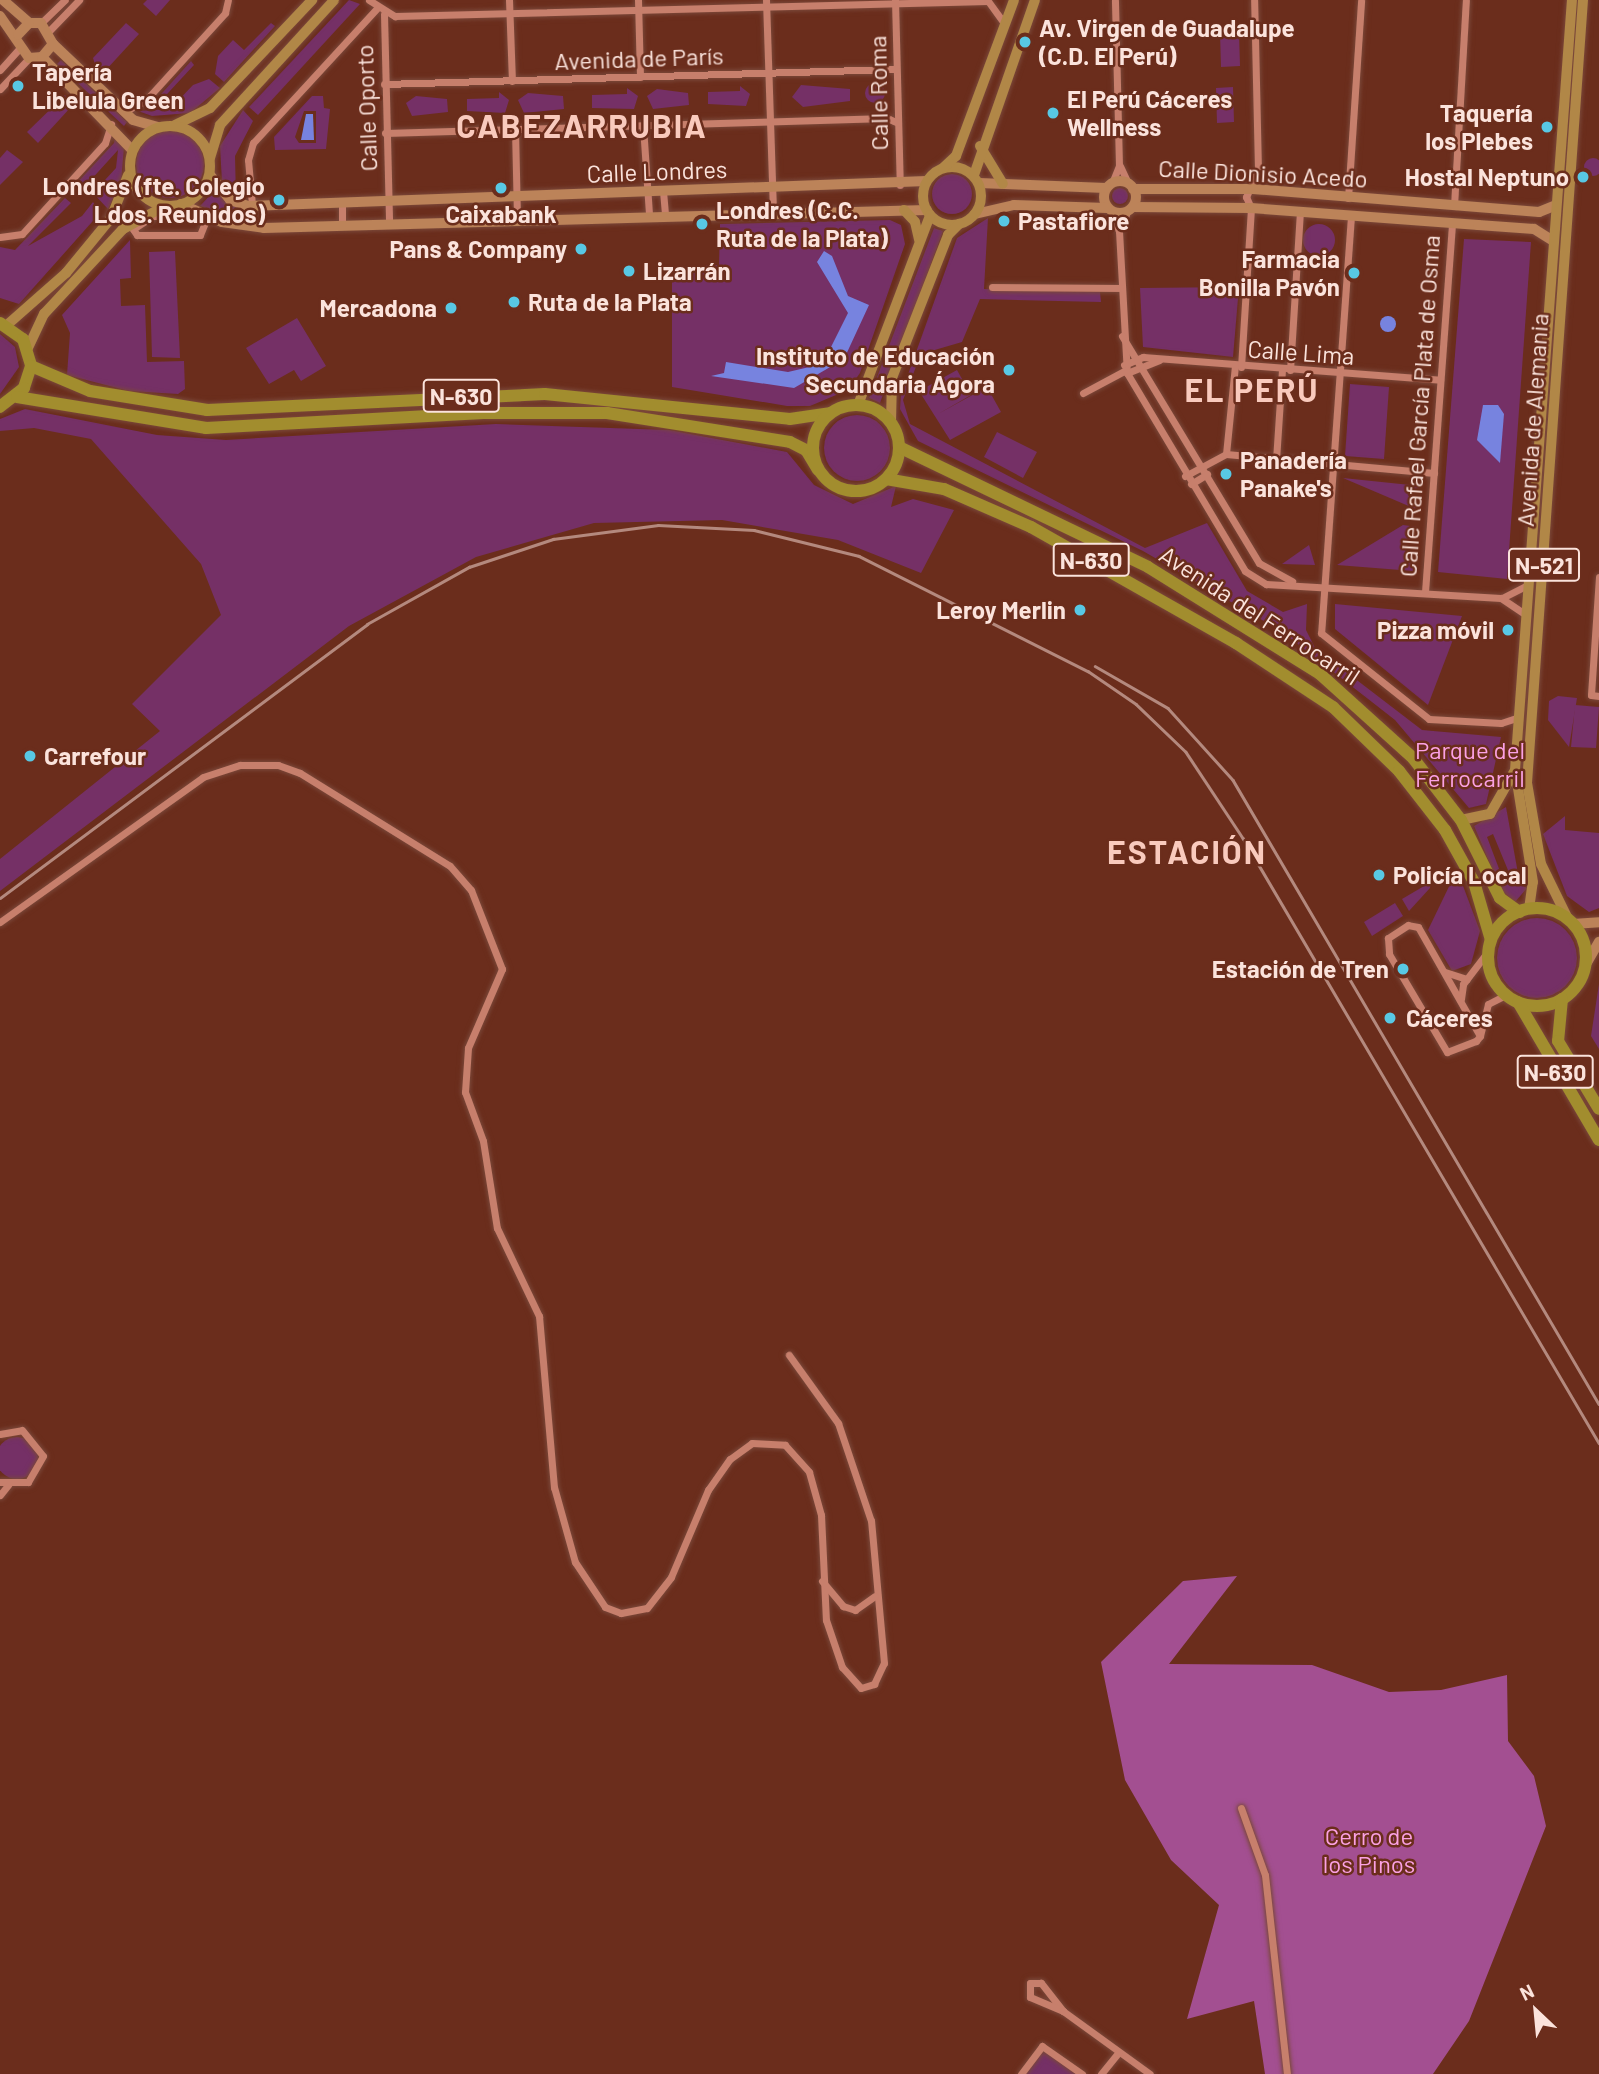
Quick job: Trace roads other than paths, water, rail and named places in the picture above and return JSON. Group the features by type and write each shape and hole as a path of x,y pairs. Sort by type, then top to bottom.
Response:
{"highway":[{"path":"0,407 17,397 31,366 28,348 4,324"},
{"name":"N-630","path":"31,366 90,391 207,410 545,394 790,419 830,413 858,405"},
{"name":"N-630","path":"17,397 206,428 484,413 607,414 790,442 806,450 818,470 845,491 865,491 886,479"},
{"path":"858,405 891,422 899,447 886,479"},
{"path":"818,470 814,436 830,413"},
{"name":"Avenida del Ferrocarril","path":"899,447 1148,567 1311,668 1382,724 1461,820 1500,898 1524,910"},
{"name":"Avenida del Ferrocarril","path":"886,479 941,488 1031,527 1225,637 1333,708 1399,771 1445,830 1474,882 1490,945"},
{"path":"1490,945 1524,910 1571,921 1583,938 1585,966"},
{"name":"N-630","path":"1490,945 1490,971 1512,999 1599,1140"},
{"name":"N-630","path":"1585,966 1562,999 1558,1041 1599,1109"},
{"path":"1512,999 1545,1005 1562,999"}],"main road":[{"path":"3,0 29,23 41,23 50,30 53,44 124,112 158,127 172,125 210,108 313,0"},
{"path":"250,205 230,200 210,175 209,160 220,125 334,0"},
{"path":"858,405 918,250 928,212 927,181 956,156 1014,0"},
{"path":"975,214 979,145 1035,0"},
{"name":"Avenida de Alemania","path":"1524,910 1533,882 1515,770 1572,0"},
{"name":"Avenida de Alemania","path":"1571,921 1541,864 1527,783 1583,0"},
{"path":"0,16 18,36 19,49 29,58 42,57 53,44"},
{"path":"18,36 29,23"},
{"path":"42,57 111,123 132,150"},
{"path":"172,125 197,136 209,160"},
{"path":"4,324 66,273 111,218 129,169 132,150 158,127"},
{"path":"979,145 986,166 1003,184"},
{"path":"891,422 892,378 948,235 959,224 975,214 1014,205 1110,210 1109,185 1003,184 976,179 943,168"},
{"path":"129,169 141,194 165,206"},
{"path":"28,348 44,314 123,229 165,206 181,204 210,175"},
{"name":"Calle Londres","path":"250,205 342,204 645,191 901,186 927,181"},
{"name":"Calle Dionisio Acedo","path":"1109,185 1254,189 1539,212 1556,205"},
{"path":"1130,186 1130,210"},
{"path":"1534,229 1555,224 1568,203"},
{"name":"Calle Londres","path":"181,204 252,227 665,213 928,212"},
{"name":"Calle Dionisio Acedo","path":"1110,210 1251,208 1534,229 1553,241"},
{"path":"904,210 918,228 918,250"},
{"path":"928,212 959,224"},
{"path":"1539,212 1555,224 1562,234 1562,290"},
{"path":"1461,820 1490,814 1515,770"},
{"path":"1571,921 1599,922"},
{"path":"1585,966 1599,942"}],"street":[{"path":"41,23 65,0"},
{"path":"50,30 79,0"},
{"path":"124,112 142,105 225,13 229,0"},
{"path":"369,0 384,14 508,15 766,4 988,1 999,8 1004,24"},
{"path":"509,0 512,81"},
{"path":"638,0 640,77"},
{"path":"1115,0 1119,166 1130,186"},
{"path":"1226,454 1238,367 1251,208 1259,196 1254,189 1254,0"},
{"path":"1348,198 1361,0"},
{"name":"Calle Rafael García Plata de Osma","path":"1454,206 1466,0"},
{"name":"Calle Roma","path":"895,3 901,186"},
{"path":"766,4 773,211"},
{"path":"252,227 250,205 253,143 378,7"},
{"name":"Calle Oporto","path":"384,14 388,201"},
{"path":"0,70 19,49"},
{"path":"0,89 29,58"},
{"name":"Avenida de París","path":"384,85 896,69"},
{"path":"385,133 887,118 898,123"},
{"path":"0,237 22,234 105,143 111,123"},
{"path":"643,126 645,191 649,214"},
{"path":"515,129 517,219"},
{"path":"1109,185 1119,166"},
{"path":"663,191 665,213"},
{"path":"388,201 389,222"},
{"path":"342,204 342,225"},
{"path":"1453,223 1454,206"},
{"path":"1453,223 1454,206"},
{"path":"1110,210 1119,231 1120,332 1126,369 1185,476 1245,571 1266,584 1321,584 1501,598 1526,615"},
{"path":"1119,231 1130,210"},
{"path":"1276,460 1300,212"},
{"path":"153,216 206,220 201,235 147,237 133,229 153,216"},
{"path":"1351,216 1319,621 1326,641 1417,713 1501,723 1520,716"},
{"name":"Calle Rafael García Plata de Osma","path":"1425,592 1453,223"},
{"path":"992,287 1120,288"},
{"path":"1120,332 1259,563 1296,583"},
{"path":"1083,393 1126,369 1137,358"},
{"name":"Calle Lima","path":"1137,358 1440,380"},
{"path":"1151,383 1161,360"},
{"name":"Calle Lima","path":"1126,369 1161,360"},
{"path":"1185,476 1226,454 1434,473"},
{"path":"1191,484 1207,474"},
{"path":"1245,571 1259,563"},
{"path":"1595,696 1599,577"},
{"path":"1501,598 1528,584"},
{"path":"0,922 202,777 240,765 278,765 300,773 450,866 471,890 502,969 468,1048 465,1092 488,1165 497,1228 539,1316 554,1487 575,1562 605,1607 621,1613 647,1608 671,1577 720,1471 740,1450 769,1440 796,1452 809,1472 821,1516 822,1580 834,1645 850,1679 861,1688 874,1684 884,1663 875,1596 871,1521 852,1453 789,1355"},
{"path":"1480,1036 1418,928 1392,933 1389,954 1445,1051 1454,1054 1480,1036 1485,1009"},
{"path":"1461,1003 1467,979 1490,945"},
{"path":"1443,970 1467,979"},
{"path":"1466,1012 1485,1009 1512,999"},
{"path":"0,1495 4,1483 36,1476 43,1456 31,1435 1,1432"},
{"path":"822,1580 844,1606 855,1610 875,1596"},
{"path":"1241,1808 1246,1836 1265,1875 1287,2074"},
{"path":"1063,2011 1041,1983 1030,1983 1030,1997 1063,2011 1147,2073"},
{"path":"1021,2074 1042,2046 1082,2074"},
{"path":"1101,2074 1119,2052"}],"water":[{"path":"306,114 313,114 314,140 301,140"},
{"path":"824,251 832,256 848,296 869,305 844,359 794,388 711,376 724,373 726,362 788,372 818,365 814,360 830,349 848,313 817,262"},
{"path":"1388,316 1394,318 1394,330 1388,332 1382,330 1380,324 1382,318"},
{"path":"1483,405 1498,405 1504,414 1500,463 1477,440"}],"railway":[{"path":"0,898 367,624 469,567 553,539 658,525 754,530 859,556 1088,671 1136,704 1186,752 1243,838 1599,1443"},
{"path":"1095,666 1168,708 1233,780 1599,1404"}],"place":[{"name":"Av. Virgen de Guadalupe (C.D. El Perú)","path":"1025,42"},
{"name":"Tapería Libelula Green","path":"18,86"},
{"name":"El Perú Cáceres Wellness","path":"1053,113"},
{"name":"Taquería los Plebes","path":"1547,127"},
{"name":"Hostal Neptuno","path":"1583,177"},
{"name":"Caixabank","path":"501,188"},
{"name":"Londres (fte. Colegio Ldos. Reunidos)","path":"279,200"},
{"name":"Pastafiore","path":"1004,221"},
{"name":"Londres (C.C. Ruta de la Plata)","path":"702,224"},
{"name":"Pans & Company","path":"581,249"},
{"name":"Lizarrán","path":"629,271"},
{"name":"Farmacia Bonilla Pavón","path":"1354,273"},
{"name":"Ruta de la Plata","path":"514,302"},
{"name":"Mercadona","path":"451,308"},
{"name":"Instituto de Educación Secundaria Ágora","path":"1009,370"},
{"name":"Panadería Panake's","path":"1226,474"},
{"name":"Leroy Merlin","path":"1080,610"},
{"name":"Pizza móvil","path":"1508,630"},
{"name":"Carrefour","path":"30,756"},
{"name":"Policía Local","path":"1379,875"},
{"name":"Estación de Tren","path":"1403,969"},
{"name":"Cáceres","path":"1390,1018"}],"district":[{"name":"CABEZARRUBIA","path":"582,125"},
{"name":"EL PERÚ","path":"1252,389"},
{"name":"ESTACIÓN","path":"1187,851"}],"park label":[{"name":"Parque del Ferrocarril","path":"1470,764"},
{"name":"Cerro de los Pinos","path":"1369,1850"}]}
